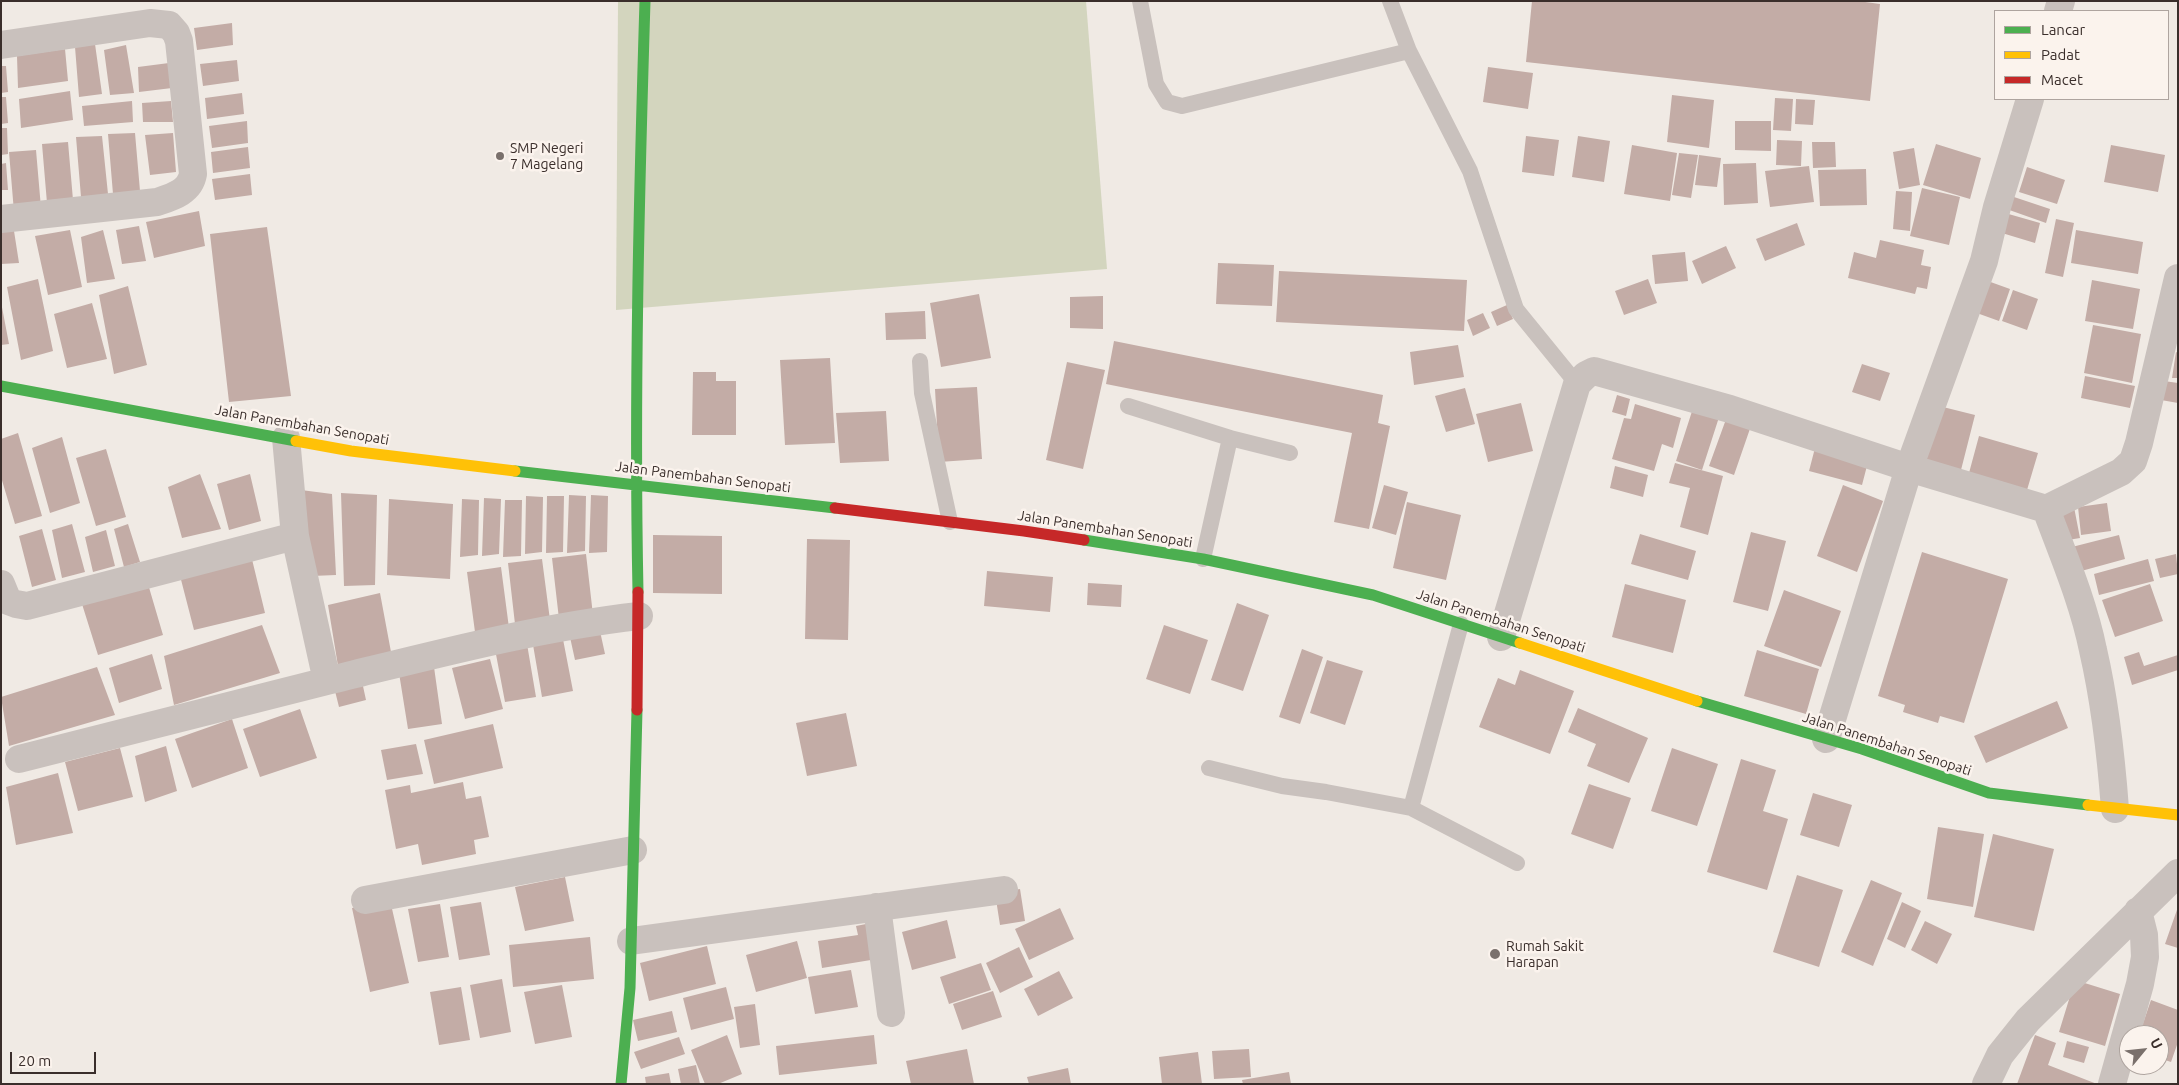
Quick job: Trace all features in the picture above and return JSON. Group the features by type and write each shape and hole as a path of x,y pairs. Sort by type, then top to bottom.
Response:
{"main road":[{"path":"621,1084 630,988 639,616 636,484 638,230 645,1"},
{"name":"Jalan Panembahan Senopati","path":"1,386 351,451 1024,531 1203,559 1373,595 1701,702 1826,739 1989,794 2178,815"}],"street":[{"path":"1,45 150,23 169,24 179,41 193,174 188,187 173,196 157,202 1,219"},
{"path":"1826,739 1909,468 1984,261 1997,207 2030,100"},
{"path":"1501,637 1577,384 1586,375 1594,371 1601,372 1730,409 1909,468 2046,509 2121,472 2133,461 2140,443 2178,278"},
{"path":"286,438 295,536 326,681"},
{"path":"2046,509 2073,581 2093,649 2110,748 2115,809"},
{"path":"1,584 8,601 27,606 295,536"},
{"path":"19,759 476,645 600,621 639,616"},
{"path":"365,900 633,850"},
{"path":"1986,1084 2000,1055 2028,1020 2178,872"},
{"path":"631,941 1004,890"},
{"path":"877,907 891,1013"},
{"path":"2112,1084 2140,984 2145,957 2144,936 2138,911"}],"lane":[{"path":"1140,1 1156,84 1167,102 1182,106 1410,51"},
{"path":"1390,1 1410,51 1470,171 1516,309 1577,384"},
{"path":"920,361 922,393 950,522"},
{"path":"1128,406 1230,438 1290,452"},
{"path":"1203,559 1230,438"},
{"path":"1411,808 1461,624"},
{"path":"1209,768 1282,786 1411,808 1517,863"}],"green space":[{"path":"618,1 1086,1 1107,269 616,310"}],"building":[{"path":"1532,1 1858,1 1880,4 1870,101 1526,62"},
{"path":"232,23 233,45 197,50 194,28"},
{"path":"95,44 102,94 79,97 75,47"},
{"path":"126,45 134,93 110,95 104,50"},
{"path":"65,49 68,81 18,88 17,56"},
{"path":"237,60 239,81 203,86 200,64"},
{"path":"169,63 172,88 139,92 138,67"},
{"path":"1,66 6,66 8,92 1,93"},
{"path":"1488,67 1533,73 1528,109 1483,102"},
{"path":"70,91 73,120 21,128 19,99"},
{"path":"242,93 244,114 207,119 205,98"},
{"path":"1672,95 1714,100 1709,148 1667,142"},
{"path":"1,97 6,97 8,123 1,124"},
{"path":"1775,98 1793,99 1791,131 1773,130"},
{"path":"1796,99 1815,100 1813,125 1795,124"},
{"path":"132,101 133,122 84,126 82,106"},
{"path":"171,101 173,122 143,122 142,103"},
{"path":"247,121 248,143 212,148 209,126"},
{"path":"1735,121 1771,121 1771,151 1735,150"},
{"path":"1,128 7,128 8,154 1,155"},
{"path":"135,133 140,191 113,194 108,134"},
{"path":"173,133 176,172 150,175 145,135"},
{"path":"102,136 108,194 81,197 76,137"},
{"path":"1526,136 1559,140 1554,176 1522,172"},
{"path":"1578,136 1610,141 1604,182 1572,177"},
{"path":"1777,140 1802,141 1801,166 1776,165"},
{"path":"68,142 73,200 47,203 42,144"},
{"path":"1812,142 1835,142 1836,167 1813,168"},
{"path":"1936,144 1981,158 1970,199 1923,185"},
{"path":"1632,145 1677,153 1670,201 1624,194"},
{"path":"2111,145 2165,155 2158,192 2104,182"},
{"path":"248,147 250,168 213,173 211,152"},
{"path":"1914,148 1920,185 1899,189 1893,152"},
{"path":"36,150 41,208 14,212 9,152"},
{"path":"1679,153 1698,155 1691,198 1672,195"},
{"path":"1699,155 1721,158 1717,187 1695,185"},
{"path":"6,163 8,190 1,190 1,164"},
{"path":"1756,163 1758,203 1724,205 1723,164"},
{"path":"1809,166 1814,202 1770,207 1765,171"},
{"path":"2027,167 2065,180 2057,204 2019,192"},
{"path":"1866,169 1867,205 1820,206 1818,170"},
{"path":"250,174 252,195 215,200 212,179"},
{"path":"1922,188 1960,197 1949,245 1910,236"},
{"path":"1896,191 1912,192 1910,231 1893,229"},
{"path":"2002,193 2050,209 2046,223 1998,206"},
{"path":"199,211 205,246 154,258 146,222"},
{"path":"1998,211 2040,223 2035,243 1992,230"},
{"path":"2056,219 2074,223 2063,277 2045,273"},
{"path":"1797,223 1805,245 1765,261 1756,239"},
{"path":"139,226 146,261 122,264 116,230"},
{"path":"267,227 291,396 229,402 210,234"},
{"path":"70,230 82,287 48,295 35,236"},
{"path":"103,230 115,279 87,283 81,237"},
{"path":"2076,230 2143,242 2138,274 2071,263"},
{"path":"14,231 19,263 1,264 1,232"},
{"path":"1880,240 1924,250 1921,265 1931,267 1927,289 1917,287 1915,294 1848,278 1854,252 1876,258"},
{"path":"1726,246 1736,268 1702,284 1692,261"},
{"path":"1685,252 1688,281 1655,284 1652,255"},
{"path":"1218,263 1274,265 1272,306 1216,304"},
{"path":"1279,271 1467,280 1464,331 1276,322"},
{"path":"38,279 53,351 21,360 7,287"},
{"path":"1648,279 1657,303 1624,315 1615,291"},
{"path":"1985,280 2010,289 1999,321 1974,312"},
{"path":"2092,280 2140,289 2133,329 2085,321"},
{"path":"128,286 147,365 114,374 99,295"},
{"path":"2013,290 2038,299 2027,330 2002,321"},
{"path":"979,294 991,358 941,367 930,303"},
{"path":"1103,296 1103,329 1070,328 1070,297"},
{"path":"1,302 9,344 1,345"},
{"path":"92,303 107,359 67,368 54,314"},
{"path":"1507,305 1513,319 1497,326 1491,312"},
{"path":"925,311 926,339 886,340 885,313"},
{"path":"1483,313 1490,328 1473,336 1467,320"},
{"path":"2093,325 2141,334 2132,383 2084,373"},
{"path":"1114,341 1383,395 1378,423 1390,426 1369,529 1334,522 1352,433 1106,384"},
{"path":"1458,345 1464,377 1414,385 1410,352"},
{"path":"2176,352 2178,353 2178,378 2172,378"},
{"path":"830,358 835,443 785,445 780,360"},
{"path":"1067,362 1105,370 1083,469 1046,460"},
{"path":"1862,364 1890,373 1880,401 1852,392"},
{"path":"693,372 716,372 716,381 736,381 736,435 692,435"},
{"path":"2085,376 2135,386 2130,408 2081,398"},
{"path":"2164,381 2178,383 2178,403 2161,400"},
{"path":"977,387 982,459 939,462 935,389"},
{"path":"1465,388 1475,424 1446,432 1435,396"},
{"path":"1617,395 1630,399 1626,416 1612,412"},
{"path":"1695,402 1721,411 1702,470 1676,461"},
{"path":"1521,403 1533,451 1488,462 1476,414"},
{"path":"1635,404 1681,418 1673,448 1662,444 1654,471 1612,459 1624,418 1631,419"},
{"path":"1935,405 1975,415 1961,470 1921,459"},
{"path":"886,411 889,461 840,463 836,413"},
{"path":"1729,411 1753,420 1734,475 1709,466"},
{"path":"18,433 42,516 15,524 1,477 1,439"},
{"path":"1979,436 2038,453 2027,490 1969,473"},
{"path":"62,437 80,503 50,513 32,448"},
{"path":"1815,448 1868,462 1862,485 1809,471"},
{"path":"106,449 126,517 96,526 76,458"},
{"path":"1675,463 1723,476 1708,535 1680,527 1690,488 1669,483"},
{"path":"1615,466 1648,475 1643,497 1610,488"},
{"path":"200,474 221,529 182,538 168,487"},
{"path":"250,474 261,521 229,530 217,484"},
{"path":"1384,485 1408,492 1396,535 1372,528"},
{"path":"1843,485 1883,501 1857,572 1817,556"},
{"path":"301,490 332,494 336,575 312,576"},
{"path":"341,493 377,495 375,585 344,586"},
{"path":"569,495 586,496 585,551 567,553"},
{"path":"591,495 608,496 607,552 589,553"},
{"path":"526,496 543,497 542,552 525,554"},
{"path":"547,496 564,496 563,552 546,553"},
{"path":"484,498 501,499 499,554 482,556"},
{"path":"389,499 453,504 450,579 387,575"},
{"path":"462,499 479,500 478,555 460,557"},
{"path":"505,500 522,500 521,556 503,557"},
{"path":"1407,502 1461,515 1446,580 1393,568"},
{"path":"2107,503 2111,531 2081,535 2078,507"},
{"path":"2074,507 2080,538 2062,541 2056,510"},
{"path":"72,524 85,572 62,578 52,530"},
{"path":"128,524 140,562 124,567 114,529"},
{"path":"42,529 56,580 32,587 19,536"},
{"path":"106,530 115,566 93,572 85,537"},
{"path":"1751,532 1786,541 1768,611 1733,602"},
{"path":"1640,534 1696,551 1688,580 1631,564"},
{"path":"653,535 722,536 722,594 653,593"},
{"path":"2119,535 2125,559 2074,573 2068,548"},
{"path":"807,539 850,540 848,640 805,639"},
{"path":"250,551 265,613 194,630 178,568"},
{"path":"1922,552 2008,579 1964,723 1940,716 1938,723 1903,712 1905,705 1878,696"},
{"path":"586,554 593,615 559,619 552,558"},
{"path":"2176,554 2178,574 2160,578 2155,559"},
{"path":"542,559 550,620 515,624 508,563"},
{"path":"2148,559 2154,581 2099,595 2094,574"},
{"path":"501,567 509,628 475,632 467,572"},
{"path":"987,571 1053,577 1050,612 984,606"},
{"path":"1088,583 1122,585 1121,607 1087,605"},
{"path":"148,584 163,635 98,655 82,604"},
{"path":"1625,584 1686,600 1673,653 1612,637"},
{"path":"2150,584 2163,621 2115,637 2102,600"},
{"path":"1784,590 1841,611 1821,667 1764,646"},
{"path":"380,593 391,652 338,666 328,605"},
{"path":"1237,603 1269,615 1243,691 1211,680"},
{"path":"598,622 605,654 575,660 568,628"},
{"path":"262,625 280,673 174,705 164,656"},
{"path":"1164,625 1208,640 1190,694 1146,679"},
{"path":"562,634 573,691 542,697 532,639"},
{"path":"527,644 536,697 505,702 495,649"},
{"path":"1302,649 1323,657 1300,724 1279,717"},
{"path":"1757,650 1819,669 1806,714 1744,696"},
{"path":"2139,652 2144,666 2178,655 2178,670 2132,685 2124,657"},
{"path":"152,654 162,689 119,703 109,668"},
{"path":"490,659 503,709 465,719 452,668"},
{"path":"1327,660 1363,671 1345,725 1310,713"},
{"path":"97,667 115,715 9,746 1,697"},
{"path":"434,667 442,724 408,729 399,673"},
{"path":"1520,670 1574,691 1550,754 1479,727 1498,678 1515,685"},
{"path":"361,677 366,700 339,707 333,683"},
{"path":"2057,701 2068,728 1986,763 1974,736"},
{"path":"1578,708 1648,738 1629,783 1587,766 1596,744 1568,732"},
{"path":"300,709 317,758 260,777 243,729"},
{"path":"846,713 857,766 807,776 796,723"},
{"path":"232,719 248,768 192,788 175,739"},
{"path":"493,724 503,768 434,784 424,740"},
{"path":"416,744 423,774 387,780 381,750"},
{"path":"166,746 177,791 145,802 135,756"},
{"path":"120,748 133,797 78,811 65,762"},
{"path":"1672,748 1718,764 1697,826 1651,811"},
{"path":"1741,759 1776,770 1763,811 1788,819 1767,890 1707,872"},
{"path":"58,773 73,833 16,845 6,787"},
{"path":"463,782 466,799 481,796 489,837 474,840 476,854 422,865 418,844 396,849 385,790 410,785 411,793"},
{"path":"1589,784 1631,798 1613,849 1571,834"},
{"path":"1813,793 1852,805 1839,847 1800,835"},
{"path":"1938,827 1984,834 1973,907 1927,899"},
{"path":"1993,834 2054,849 2034,931 1974,917"},
{"path":"1797,875 1843,890 1819,967 1773,952"},
{"path":"565,877 574,921 525,931 515,887"},
{"path":"1871,880 1902,893 1873,966 1841,952"},
{"path":"1020,889 1025,921 1000,925 995,893"},
{"path":"390,900 409,983 370,992 352,908"},
{"path":"481,902 490,955 459,960 450,907"},
{"path":"1902,902 1921,911 1905,948 1887,939"},
{"path":"440,904 449,957 418,962 408,909"},
{"path":"2178,907 2178,948 2165,944"},
{"path":"1060,908 1074,939 1029,960 1015,929"},
{"path":"947,920 956,958 912,970 902,932"},
{"path":"1925,921 1952,934 1937,964 1911,950"},
{"path":"871,923 877,959 822,968 818,941 858,935 856,926"},
{"path":"590,937 594,979 513,987 509,945"},
{"path":"797,941 807,978 756,992 746,955"},
{"path":"707,946 716,984 649,1001 640,963"},
{"path":"1019,947 1033,977 1000,993 986,963"},
{"path":"981,963 991,990 949,1004 940,977"},
{"path":"851,970 858,1007 815,1014 808,977"},
{"path":"1059,971 1073,998 1038,1016 1024,989"},
{"path":"502,979 511,1032 480,1038 470,985"},
{"path":"2075,980 2120,994 2105,1046 2059,1032"},
{"path":"562,985 572,1037 535,1044 524,992"},
{"path":"461,987 470,1040 439,1045 430,992"},
{"path":"726,987 734,1019 691,1030 683,998"},
{"path":"993,991 1002,1017 962,1030 953,1004"},
{"path":"2151,1000 2178,1010 2178,1042 2171,1062 2169,1061 2169,1025 2142,1025"},
{"path":"755,1004 760,1045 740,1048 734,1007"},
{"path":"672,1011 677,1032 638,1041 633,1020"},
{"path":"727,1035 742,1074 718,1084 705,1084 691,1050"},
{"path":"874,1035 877,1064 779,1075 776,1046"},
{"path":"2035,1035 2056,1043 2048,1065 2097,1084 2017,1084"},
{"path":"679,1037 685,1054 641,1069 634,1052"},
{"path":"2067,1041 2089,1047 2084,1063 2063,1057"},
{"path":"967,1049 974,1084 911,1084 906,1061"},
{"path":"1249,1049 1251,1077 1214,1079 1212,1051"},
{"path":"1198,1052 1202,1084 1162,1084 1159,1057"},
{"path":"696,1065 700,1084 681,1084 678,1069"},
{"path":"1068,1068 1071,1084 1029,1084 1027,1077"},
{"path":"1289,1072 1291,1084 1243,1084 1242,1080"},
{"path":"669,1073 671,1084 646,1084 645,1077"}],"traffic: fast":[{"path":"638,592 638,296 645,1"},
{"path":"1,386 296,441"},
{"path":"515,471 835,508"},
{"path":"1084,540 1203,559 1373,595 1520,643"},
{"path":"1697,701 1862,749 1989,793 2088,805"},
{"path":"621,1084 630,988 637,710"}],"traffic: slow":[{"path":"296,441 351,451 515,471"},
{"path":"1520,643 1697,701"},
{"path":"2088,805 2178,815"}],"traffic: jam":[{"path":"835,508 1084,540"},
{"path":"637,710 638,592"}],"place":[{"name":"SMP Negeri 7 Magelang","path":"500,156"},
{"name":"Rumah Sakit Harapan","path":"1495,954"}]}
